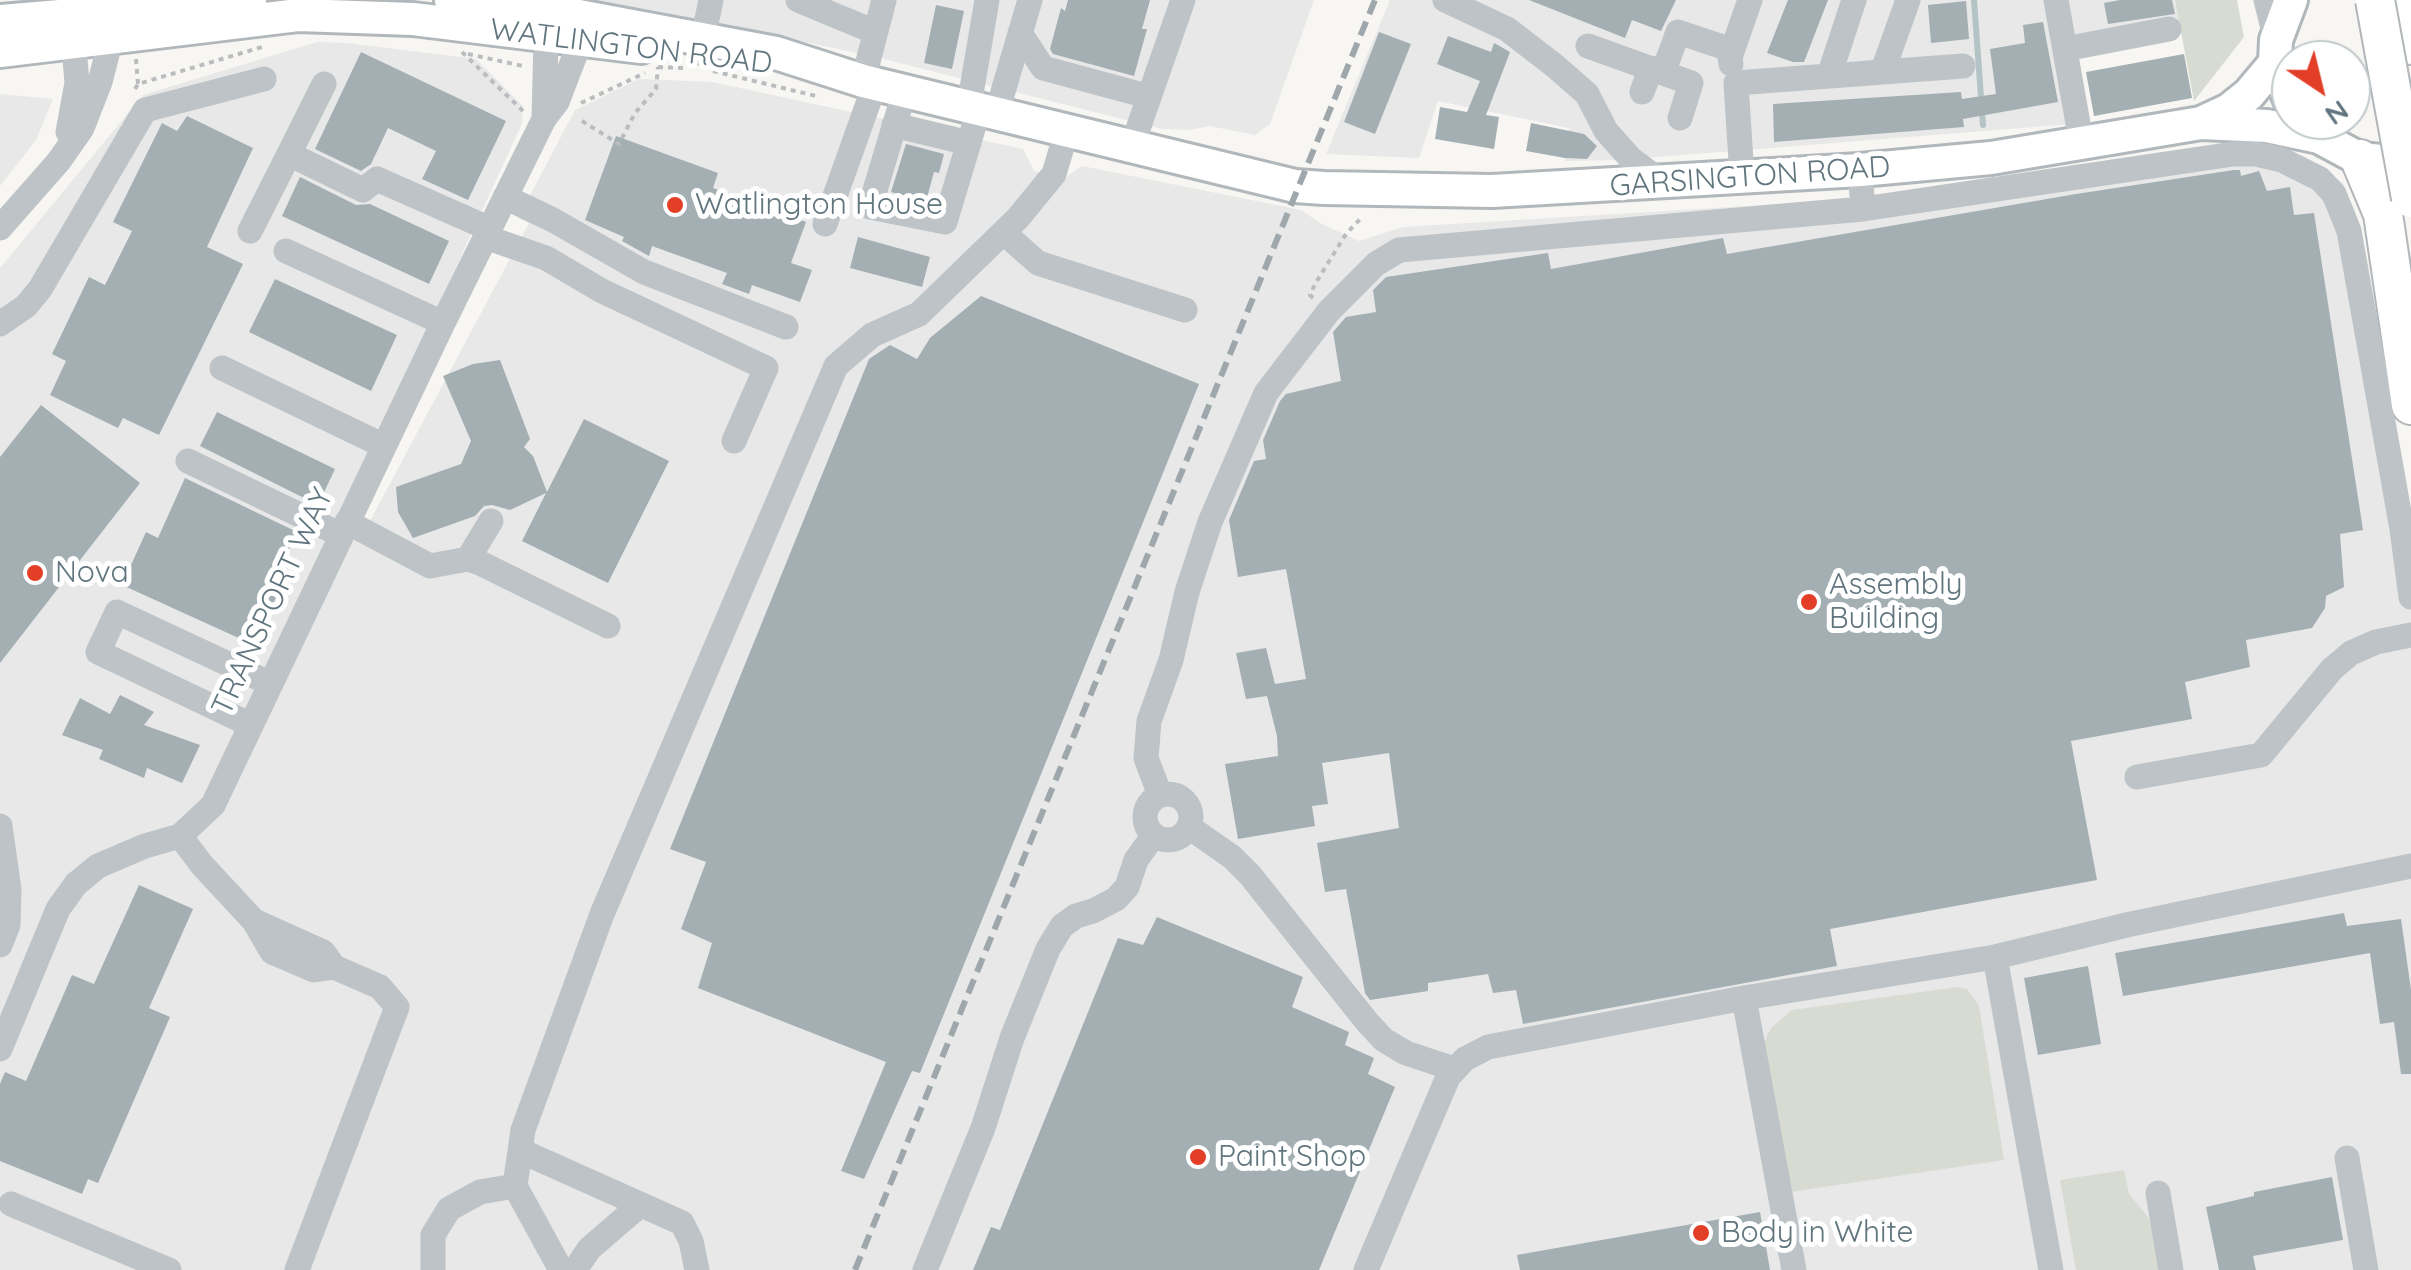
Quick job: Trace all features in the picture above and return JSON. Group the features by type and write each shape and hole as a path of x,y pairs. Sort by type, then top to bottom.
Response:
{"highway":[{"path":"2374,0 2411,198"},
{"path":"2403,0 2411,46"},
{"path":"2360,159 2383,214 2411,405"}],"main road":[{"name":"WATLINGTON ROAD","path":"118,32 250,0"},
{"path":"2279,40 2292,0"},
{"name":"WATLINGTON ROAD","path":"0,21 118,32 298,15 576,28 702,46 872,82 1296,186"},
{"name":"WATLINGTON ROAD","path":"460,22 545,53 576,28"},
{"name":"WATLINGTON ROAD","path":"0,51 72,29"},
{"path":"2201,123 2228,110 2248,94 2271,59"},
{"name":"GARSINGTON ROAD","path":"1296,186 1472,192 1742,178 1862,193 1991,158 2082,146 2201,123"},
{"path":"2201,123 2271,126"},
{"path":"2330,140 2360,159 2411,159"}],"street":[{"path":"702,46 711,0"},
{"path":"798,0 875,32"},
{"path":"824,224 872,82 875,32 884,0"},
{"path":"982,109 987,0"},
{"path":"872,82 894,125 870,207 946,222 968,143 1020,33 1030,0"},
{"path":"1132,146 1183,0"},
{"path":"1446,0 1507,29 1555,66 1587,94 1606,130 1632,159 1662,182"},
{"path":"1742,178 1736,83 1730,58 1750,0"},
{"path":"1829,76 1854,0"},
{"path":"1882,70 1908,0"},
{"path":"2056,0 2082,146"},
{"path":"2266,0 2274,40"},
{"name":"TRANSPORT WAY","path":"0,1049 58,908 76,884 98,866 180,836 213,805 443,323 544,119 557,102 576,28"},
{"path":"2065,48 2169,28"},
{"path":"59,161 72,123 78,83 72,29"},
{"path":"0,228 59,161 82,128 118,32"},
{"path":"1652,78 1678,32 1732,50"},
{"path":"1020,33 1043,68 1147,96"},
{"path":"1588,46 1652,78 1692,83 1680,118"},
{"name":"TRANSPORT WAY","path":"544,119 545,53"},
{"path":"1736,83 1962,66"},
{"path":"0,324 26,306 40,289 146,110 264,78"},
{"path":"250,232 324,84"},
{"path":"894,125 968,143"},
{"path":"561,1270 515,1186 523,1130 602,914 836,366 872,335 919,314 1004,233 1054,174 1068,130"},
{"path":"289,154 363,190 377,179 766,368 734,441"},
{"path":"1160,795 1146,758 1149,721 1171,660 1187,592 1210,522 1266,393 1329,311 1376,264 1400,250 1862,193 2233,154 2282,160 2320,178 2334,194 2349,231 2411,597"},
{"path":"506,197 644,272 786,327"},
{"path":"1004,233 1038,262 1185,310"},
{"path":"286,251 443,323"},
{"path":"222,368 384,446"},
{"path":"188,461 430,566 468,559 608,626"},
{"path":"468,559 491,521"},
{"path":"251,724 98,652 117,612 270,684"},
{"path":"2137,777 2261,755 2332,669 2376,642 2411,635"},
{"path":"1173,794 1186,801 1191,814 1189,827 1173,839 1154,834 1147,825 1150,802 1160,795 1173,794"},
{"path":"0,826 10,890 8,924 0,945"},
{"path":"1189,827 1218,846 1250,875 1384,1040 1406,1054 1454,1069"},
{"path":"926,1270 1048,949 1062,926 1116,899 1128,887 1132,868 1154,834"},
{"path":"180,836 254,921 323,952 334,967 380,988 396,1008 297,1270"},
{"path":"1366,1270 1434,1107 1454,1069 1488,1047 1744,998 1995,957 2131,924 2411,866"},
{"path":"1995,957 2051,1270"},
{"path":"1744,998 1794,1270"},
{"path":"520,1151 682,1223 691,1241 697,1270"},
{"path":"2347,1158 2366,1270"},
{"path":"433,1270 433,1235 449,1210 480,1192 515,1186"},
{"path":"2158,1193 2172,1270"},
{"path":"11,1204 169,1270"},
{"path":"574,1270 590,1249 640,1205"}],"path":[{"path":"460,22 545,53"},
{"path":"460,22 530,118 544,119 658,67 656,89 635,114 619,144 582,121"},
{"path":"118,32 138,84 274,44"},
{"path":"1316,284 1346,234"}],"shaded area":[{"path":"585,0 1314,0 1270,124 1255,135 1210,126 1162,129 876,57 652,10"},
{"path":"1390,0 2175,0 2180,24 2058,48 2072,124 1620,160 1565,161 1569,128 1438,101 1419,158 1326,154"},
{"path":"2175,0 2237,0 2244,37 2194,101"},
{"path":"317,42 476,59 523,106 522,124 337,525 363,534 529,223 518,218 575,110 639,79 712,82 1023,149 1034,171 1066,177 1082,166 1301,210 1359,241 1403,227 1862,199 2262,142 2310,160 2343,183 2355,212 2411,597 2411,1270 0,1270 0,268 143,95"},
{"path":"0,94 53,99 36,140 0,186"},
{"path":"1958,987 1967,989 1979,1006 2004,1160 1790,1192 1764,1043 1771,1028 1792,1010"},
{"path":"2124,1170 2129,1194 2155,1226 2162,1270 2076,1270 2060,1180"}],"building":[{"path":"1068,0 1150,0 1142,29 1147,29 1134,76 1053,54 1050,49 1061,8 1065,11"},
{"path":"1529,0 1676,0 1661,31 1632,20 1625,38"},
{"path":"1788,0 1828,0 1804,62 1767,53"},
{"path":"2172,0 2175,14 2108,24 2104,3"},
{"path":"1966,1 1969,39 1931,43 1928,5"},
{"path":"936,5 964,11 952,69 924,63"},
{"path":"2043,22 2058,102 1963,119 1964,127 1774,142 1773,104 1961,92 1962,99 1996,94 1990,49 2025,43 2023,25"},
{"path":"1379,32 1411,44 1375,134 1344,122"},
{"path":"1448,36 1491,52 1494,43 1510,52 1486,115 1499,117 1494,149 1435,139 1440,107 1467,112 1480,81 1437,64"},
{"path":"361,52 506,121 468,200 422,179 436,151 388,128 371,164 361,171 315,149"},
{"path":"2184,54 2192,98 2094,116 2086,72"},
{"path":"187,116 253,148 207,247 243,264 159,435 123,418 118,428 50,395 66,361 52,354 89,277 105,285 132,231 113,222 162,123 177,131"},
{"path":"1531,123 1584,134 1597,146 1587,159 1526,151"},
{"name":"Watlington House","path":"616,136 718,173 713,188 806,222 791,263 812,270 800,302 752,285 749,294 722,284 727,273 652,246 649,256 622,241 624,237 585,220"},
{"path":"906,144 944,154 926,201 891,192"},
{"name":"Assembly Building","path":"2240,170 2241,176 2259,171 2267,191 2290,187 2294,215 2314,213 2363,530 2340,534 2344,587 2326,596 2325,608 2312,628 2246,640 2250,667 2185,682 2192,719 2071,741 2097,880 1830,929 1837,966 1523,1024 1516,990 1493,993 1488,974 1428,983 1428,991 1370,1000 1365,993 1346,889 1325,892 1317,843 1399,828 1389,753 1322,763 1328,804 1312,806 1315,826 1238,839 1225,764 1278,756 1267,696 1246,699 1236,653 1266,648 1275,684 1306,679 1286,569 1238,577 1229,520 1254,461 1266,459 1263,440 1280,401 1286,394 1341,381 1333,332 1346,317 1376,312 1373,290 1386,277 1548,253 1551,269 1723,238 1727,254"},
{"path":"300,177 356,205 370,204 449,241 429,284 282,216"},
{"path":"858,237 930,257 922,287 850,268"},
{"path":"275,279 397,335 371,391 249,332"},
{"path":"981,296 1199,384 920,1073 912,1071 864,1179 841,1171 886,1062 698,988 712,943 681,929 706,862 670,849 869,359 890,345 917,359 930,338"},
{"path":"500,360 530,439 524,447 533,456 547,492 584,419 669,461 608,583 522,541 546,493 510,510 484,506 475,516 413,538 398,512 396,487 461,464 471,441 443,376 473,364"},
{"name":"Nova","path":"41,405 140,483 0,663 0,457"},
{"path":"217,412 335,469 318,505 200,446"},
{"path":"185,478 297,532 271,590 278,593 254,645 122,585 146,532 158,538"},
{"path":"120,695 154,712 144,725 200,745 182,783 147,768 144,778 99,759 103,750 62,735 80,698 110,714"},
{"path":"139,885 193,909 149,1008 170,1017 98,1183 88,1179 82,1194 0,1161 0,1084 5,1072 26,1081 72,975 94,984"},
{"path":"2344,913 2347,926 2401,919 2411,990 2411,1074 2401,1074 2394,1022 2380,1024 2370,953 2123,996 2115,953"},
{"name":"Paint Shop","path":"1157,917 1303,977 1292,1007 1349,1032 1345,1045 1374,1058 1368,1074 1395,1087 1319,1270 973,1270 991,1227 1000,1230 1118,938 1143,945"},
{"path":"2088,966 2101,1044 2038,1055 2024,978"},
{"path":"2332,1177 2343,1240 2253,1256 2256,1270 2219,1270 2206,1207 2254,1196 2254,1192"},
{"name":"Body in White","path":"1760,1212 1770,1270 1520,1270 1517,1255"}],"waterway":[{"path":"1974,0 1983,125"}],"railway":[{"path":"855,1270 1375,0"}],"place":[{"name":"Watlington House","path":"675,205"},
{"name":"Nova","path":"35,573"},
{"name":"Assembly Building","path":"1809,602"},
{"name":"Paint Shop","path":"1198,1157"},
{"name":"Body in White","path":"1701,1233"}]}
